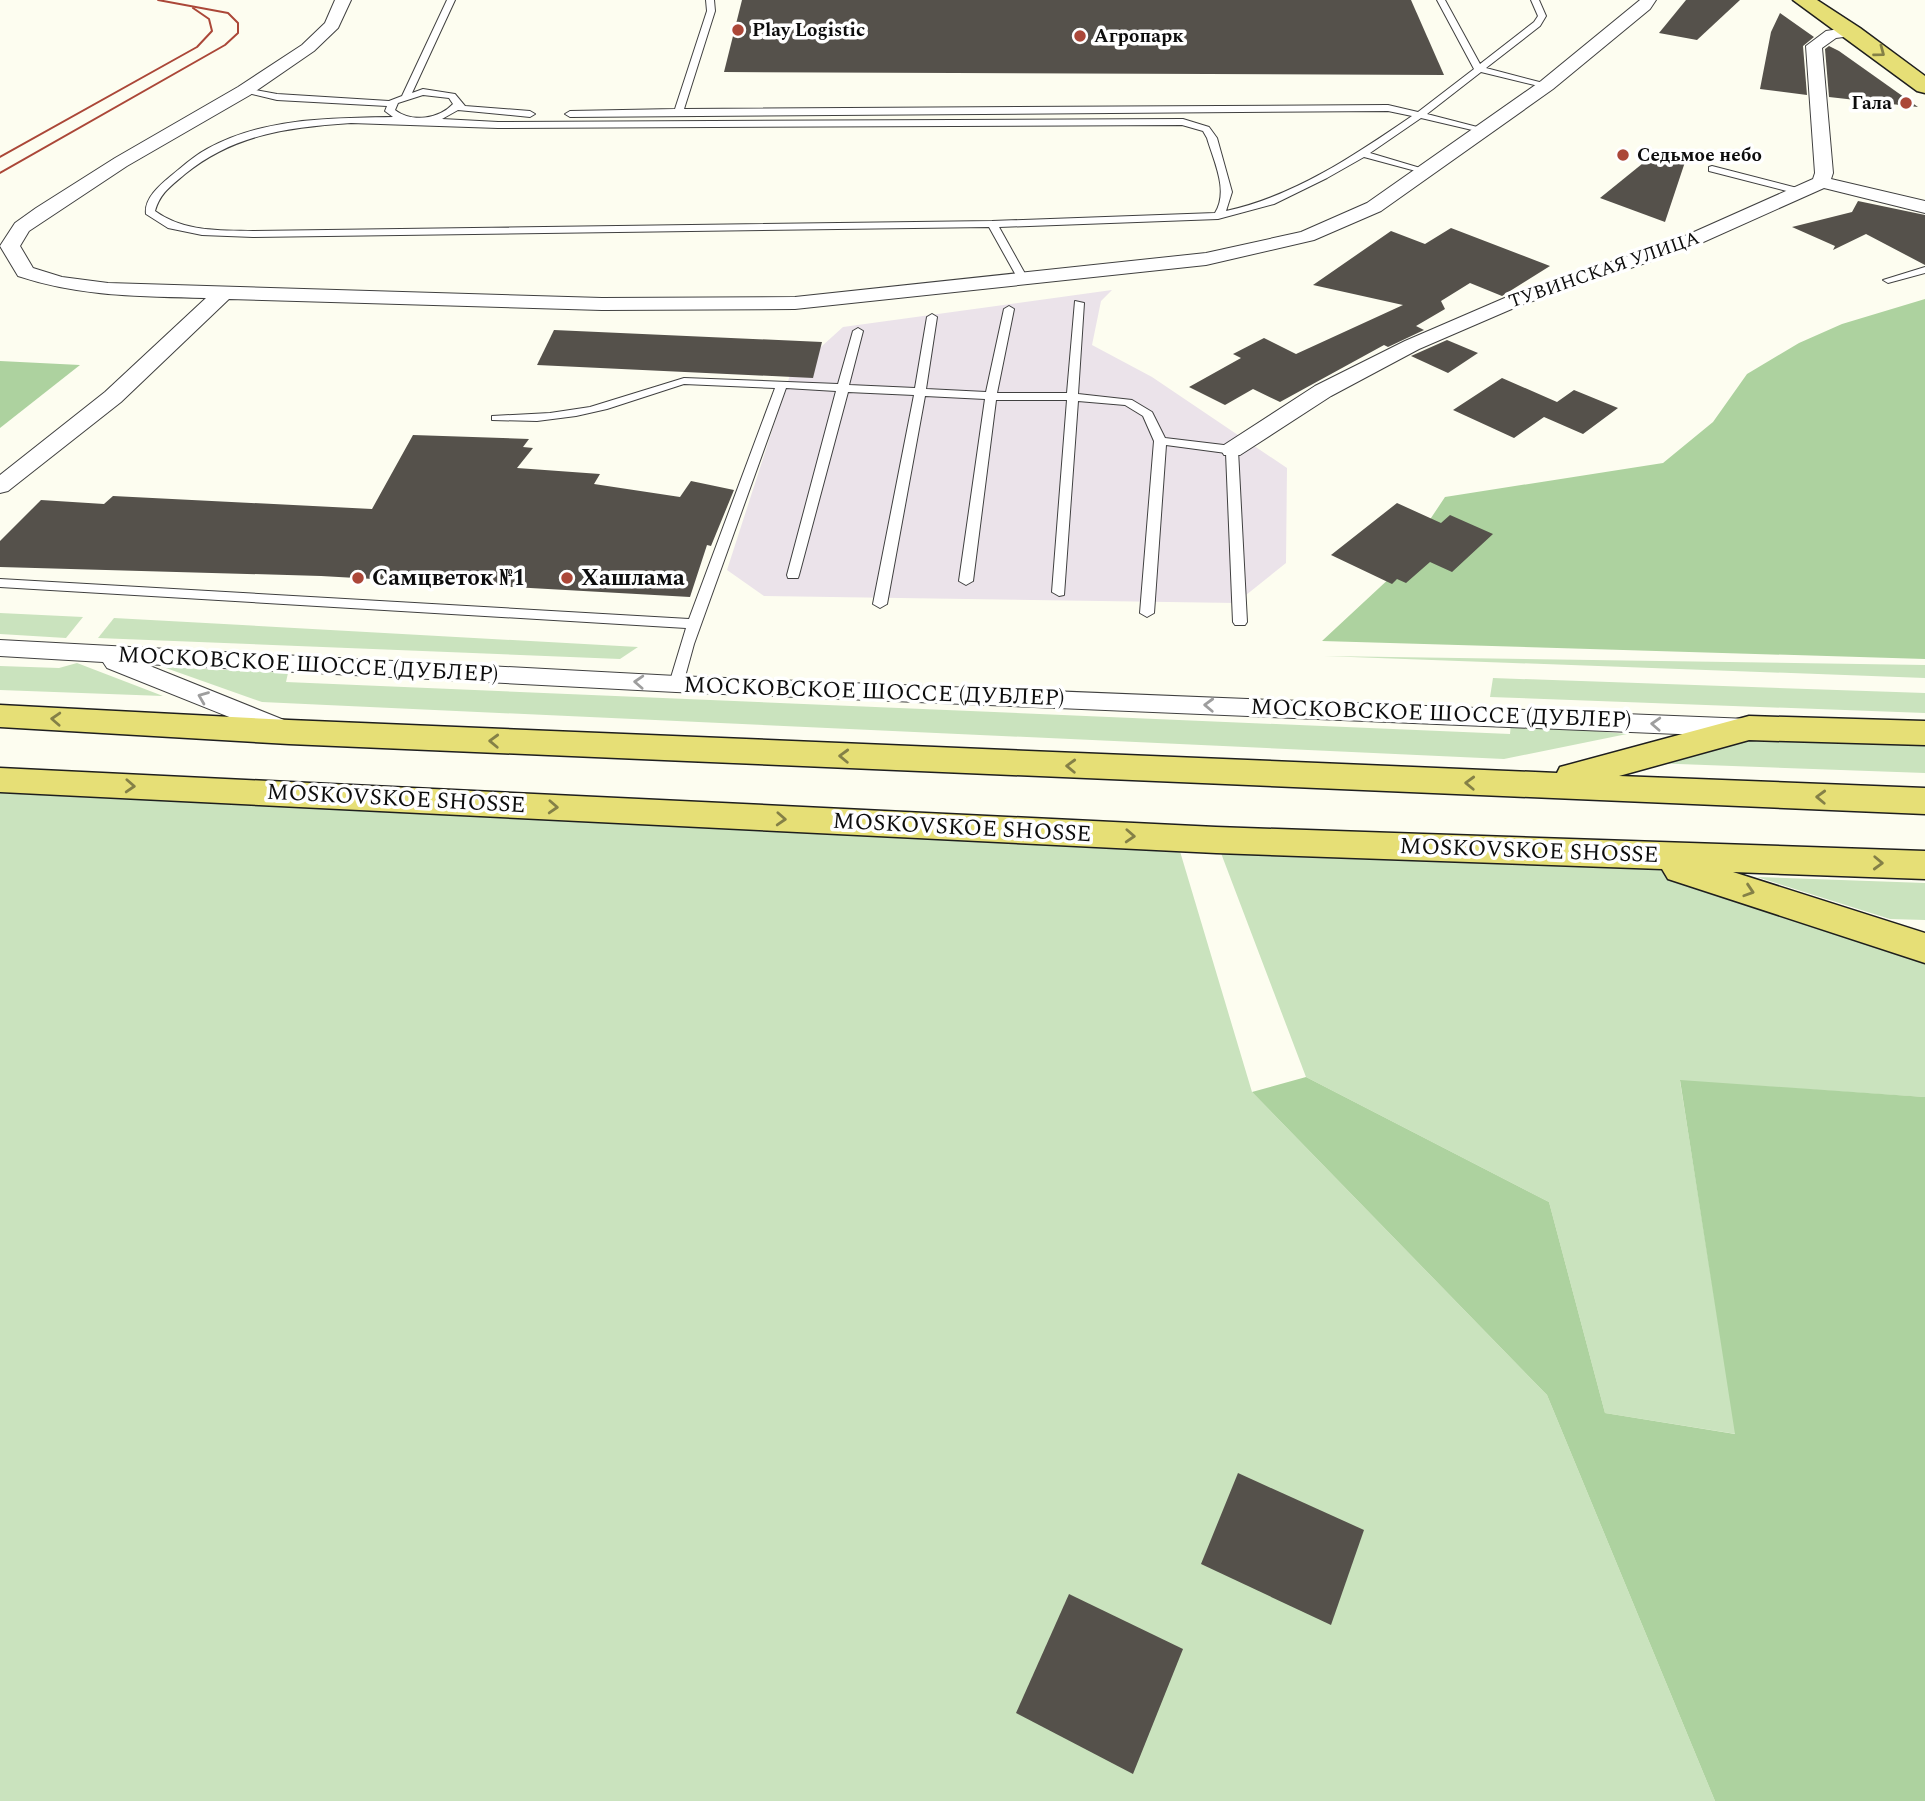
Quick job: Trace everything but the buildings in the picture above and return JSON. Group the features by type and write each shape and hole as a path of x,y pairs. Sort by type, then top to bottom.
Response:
{"main road":[{"path":"1803,0 1853,32 1925,86"},
{"path":"1829,0 1925,64"},
{"path":"0,716 289,732 1925,802"},
{"path":"1538,786 1749,728 1925,733"},
{"name":"MOSKOVSKOE SHOSSE","path":"0,780 1216,840 1925,865"},
{"path":"1638,855 1925,948"}],"street":[{"path":"343,0 332,25 309,48 244,92 121,162 22,227 10,246 25,272 60,283 108,289 602,304 795,303 1206,259 1295,239 1343,222 1374,207 1547,85 1645,6 1648,0"},
{"path":"1853,32 1832,34 1814,46 1824,173 1821,182 1925,207"},
{"name":"ТУВИНСКАЯ УЛИЦА","path":"1232,450 1323,391 1412,345 1514,301 1683,244 1821,182"},
{"path":"0,486 113,397 223,293"},
{"name":"МОСКОВСКОЕ ШОССЕ (ДУБЛЕР)","path":"0,648 676,684 1749,728"},
{"path":"97,653 289,732"}],"lane":[{"path":"406,96 452,0"},
{"path":"679,112 711,11 710,0"},
{"path":"1441,0 1478,69 1547,85"},
{"path":"244,92 277,97 392,104 406,96 423,92 444,93 457,100 456,106 441,116 413,120 300,125 234,140 213,149 153,197 150,212 167,226 201,232 253,234 992,224 1218,216 1247,211 1364,153 1420,115 1537,24 1542,16 1535,0"},
{"path":"392,104 390,111 393,115 413,120 498,125 1183,122 1206,129 1212,138 1227,192 1225,205 1218,216"},
{"path":"456,106 464,110 515,114 1388,107 1482,131"},
{"path":"1364,153 1424,172"},
{"path":"1712,169 1802,192"},
{"path":"992,224 1023,279"},
{"path":"1888,280 1925,271"},
{"path":"1059,592 1079,303"},
{"path":"966,581 991,396 1009,309"},
{"path":"880,604 932,317"},
{"path":"793,575 858,331"},
{"path":"496,418 559,417 603,407 676,380 920,393 1074,397 1128,402 1148,414 1160,441 1147,613"},
{"path":"676,684 780,386"},
{"path":"1160,441 1232,450 1240,622"},
{"path":"0,583 695,624"}],"shaded area":[{"path":"1112,290 1101,301 1092,345 1152,377 1287,468 1286,563 1236,603 764,596 727,570 790,375 843,327"}],"green space":[{"path":"1925,299 1925,659 1322,641 1393,575 1445,497 1663,463 1713,422 1747,374 1799,343 1842,324"},
{"path":"0,361 80,365 0,428"},
{"path":"0,613 83,617 66,638 0,634"},
{"path":"114,618 638,647 620,659 98,638"},
{"path":"1324,656 1925,665 1925,678"},
{"path":"77,663 163,696 0,690 0,666 59,668"},
{"path":"163,667 288,673 286,682 1510,734 1511,723 1627,734 1504,759 262,702"},
{"path":"1493,678 1925,693 1925,713 1490,697"},
{"path":"1718,736 1925,745 1925,773 1624,762"},
{"path":"0,779 1176,838 1252,1092 1547,1395 1715,1801 0,1801"},
{"path":"1216,840 1638,854 1925,948 1925,1097 1680,1081 1736,1434 1605,1413 1549,1202 1306,1077"},
{"path":"1757,877 1925,883 1925,920 1890,919"},
{"path":"1306,1077 1549,1202 1605,1413 1735,1434 1680,1080 1925,1097 1925,1801 1715,1801 1547,1395 1252,1092"}],"tram line":[{"path":"0,173 225,45 238,33 238,23 228,13 158,0"},
{"path":"0,157 197,47 212,31 209,19 193,8"}],"place":[{"name":"Play Logistic","path":"738,30"},
{"name":"Агропарк","path":"1080,36"},
{"name":"Гала","path":"1906,103"},
{"name":"Седьмое небо","path":"1623,155"},
{"name":"Самцветок №1","path":"358,578"},
{"name":"Хашлама","path":"567,578"}]}
